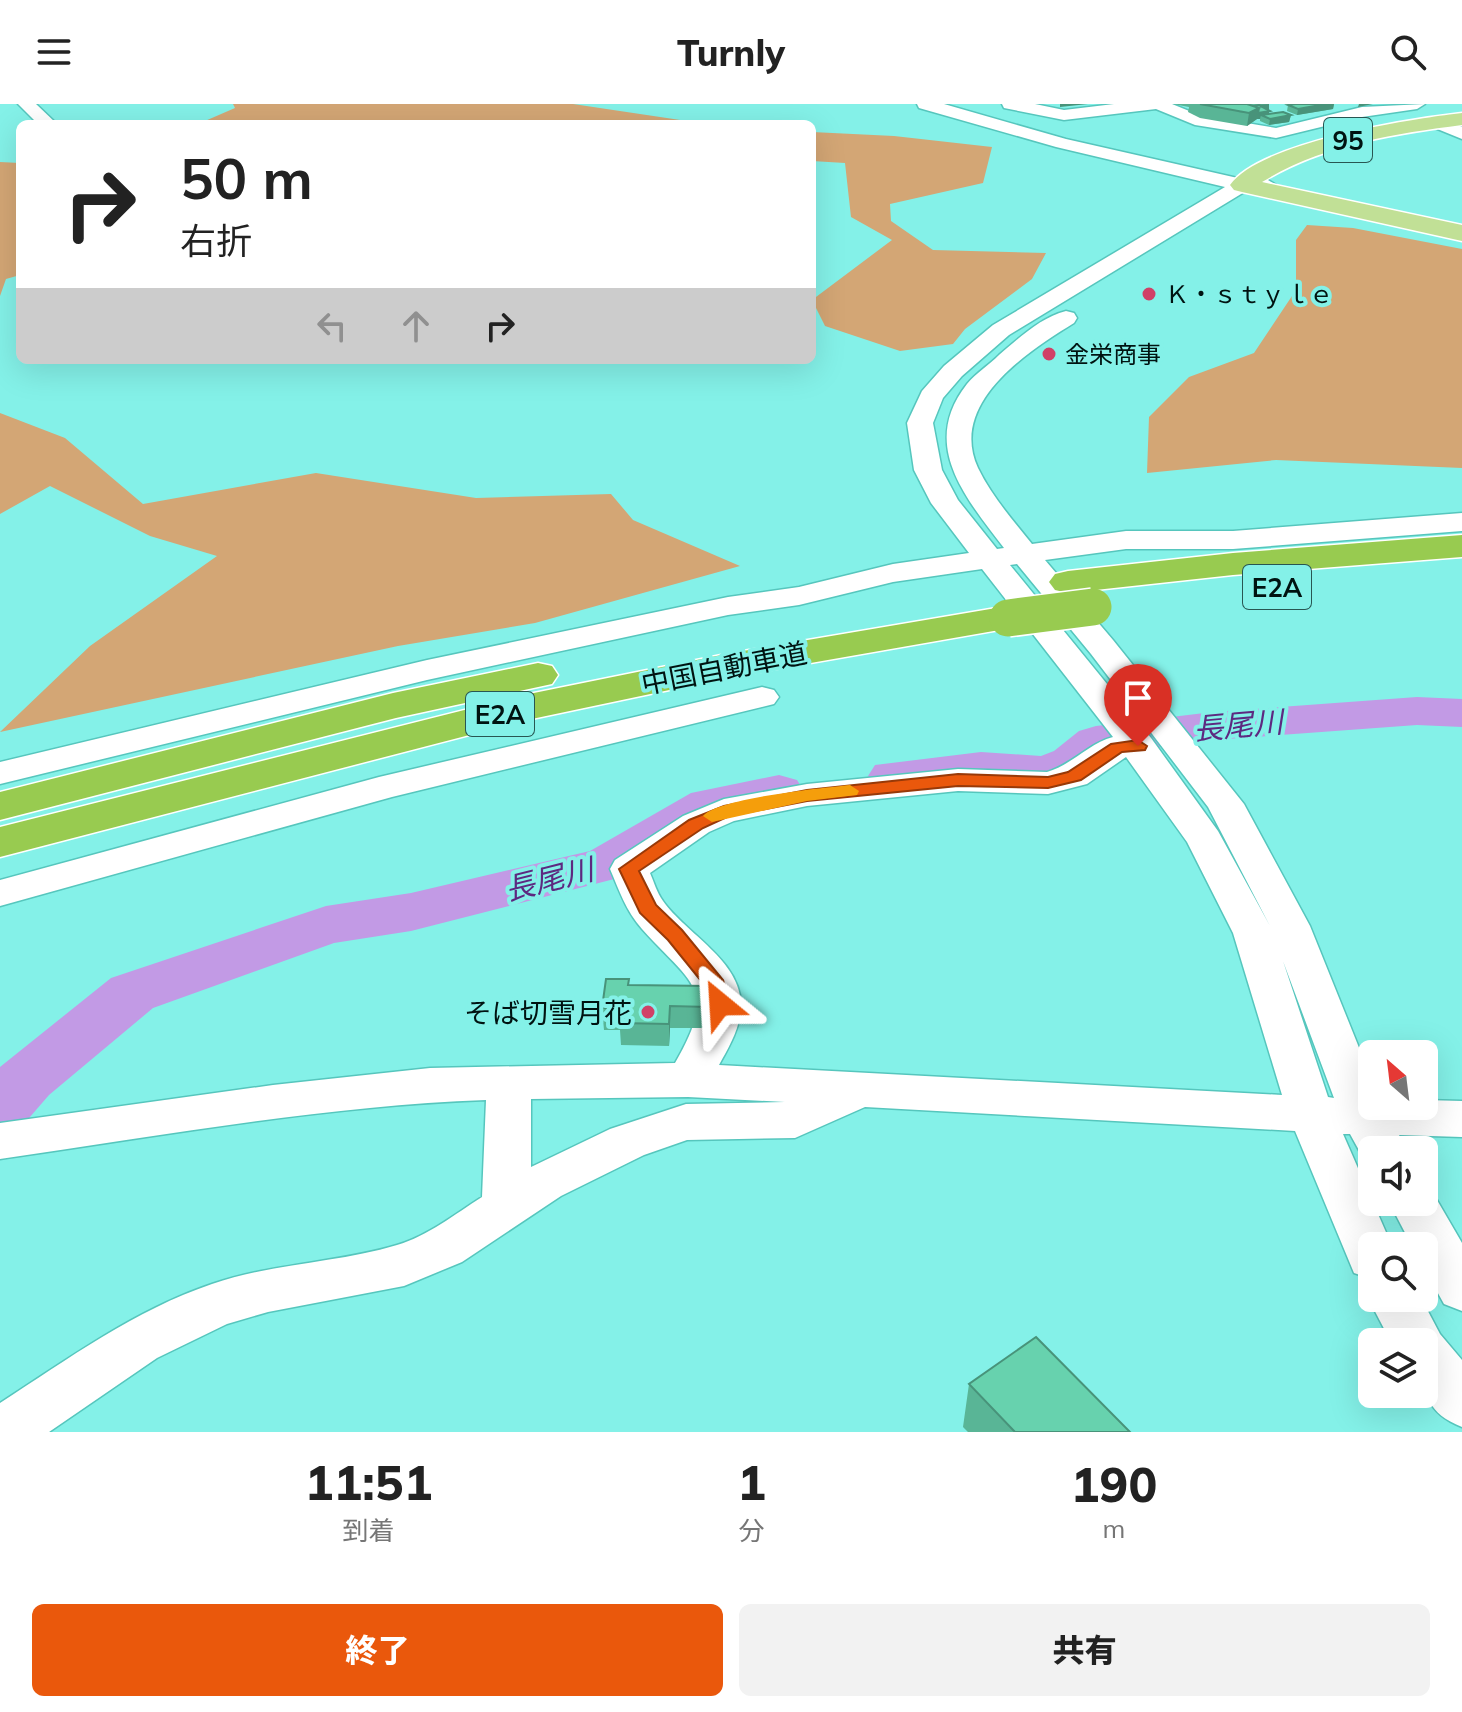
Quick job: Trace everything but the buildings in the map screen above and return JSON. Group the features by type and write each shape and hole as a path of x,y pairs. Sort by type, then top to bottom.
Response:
{"highway":[{"name":"中国自動車道","path":"1080,594 1398,550 1462,545"},
{"name":"中国自動車道","path":"0,806 393,706 794,623 994,589 1080,594 1268,587 1462,572"},
{"name":"中国自動車道","path":"0,842 524,708 746,662 994,589"}],"main road":[{"name":"95","path":"1257,187 1317,159 1368,144 1454,126"},
{"name":"95","path":"1257,187 1462,226"},
{"path":"1257,187 1462,233"}],"street":[{"path":"26,104 44,120"},
{"path":"925,104 1062,143 1257,187"},
{"path":"1010,104 1064,115 1157,104 1195,120 1276,133 1362,112 1417,104"},
{"path":"1343,104 1362,112"},
{"path":"1287,114 1310,124"},
{"path":"1257,187 1032,339 977,388 958,424 963,465 982,500 1142,696 1225,804 1290,926 1374,1134"},
{"path":"1257,187 1001,330 953,371 931,396 920,423 928,470 994,589 1099,697 1205,840 1253,933 1311,1114 1361,1232"},
{"path":"994,589 1023,553 1126,540 1233,540 1462,522"},
{"path":"0,773 443,667 728,606 799,596 893,573 994,589"},
{"path":"0,893 598,733 762,697"},
{"path":"688,1080 712,1038 720,1004 716,985 675,935 647,909 629,869 696,824 724,811 807,795 958,780 1048,783 1074,776 1117,747 1138,746"},
{"path":"0,1141 289,1100 430,1085 509,1082 688,1080 1311,1114 1374,1134 1462,1119"},
{"path":"506,1207 509,1082"},
{"path":"3,1432 138,1342 215,1305 268,1290 404,1265 444,1247 544,1182 627,1142 686,1122 795,1120 856,1091"},
{"path":"1421,1216 1462,1289"},
{"path":"1438,1370 1462,1402"}],"shaded area":[{"path":"233,104 573,104 680,120 207,120 235,108"},
{"path":"816,132 894,136 992,147 983,183 890,204 891,221 933,250 1046,253 1032,279 965,329 953,344 900,351 825,326 816,308 816,297 892,240 851,217 845,163 816,161"},
{"path":"0,162 16,163 16,276 6,279 0,296"},
{"path":"1307,225 1353,228 1462,249 1462,468 1276,460 1147,473 1149,417 1189,377 1254,353 1296,290 1296,240"},
{"path":"0,413 65,438 143,504 316,473 476,498 611,494 633,520 740,566 535,623 398,646 0,732 90,646 217,556 150,536 50,486 0,514"}],"waterway":[{"name":"長尾川","path":"893,776 981,767 1045,771 1072,762 1096,741 1213,726 1417,711 1462,713"},
{"name":"長尾川","path":"0,1108 27,1078 132,993 326,925 411,912 607,864 709,804 779,791"}],"slow traffic":[{"path":"712,816 807,795 850,791"}],"place":[{"name":"Ｋ・ｓｔｙｌｅ","path":"1149,294"},
{"name":"金栄商事","path":"1049,354"},
{"name":"そば切雪月花","path":"648,1012"}],"route":[{"path":"720,1004 716,985 675,935 647,909 629,869 696,824 724,811 807,795 958,780 1048,783 1074,776 1117,747 1138,746"}]}
